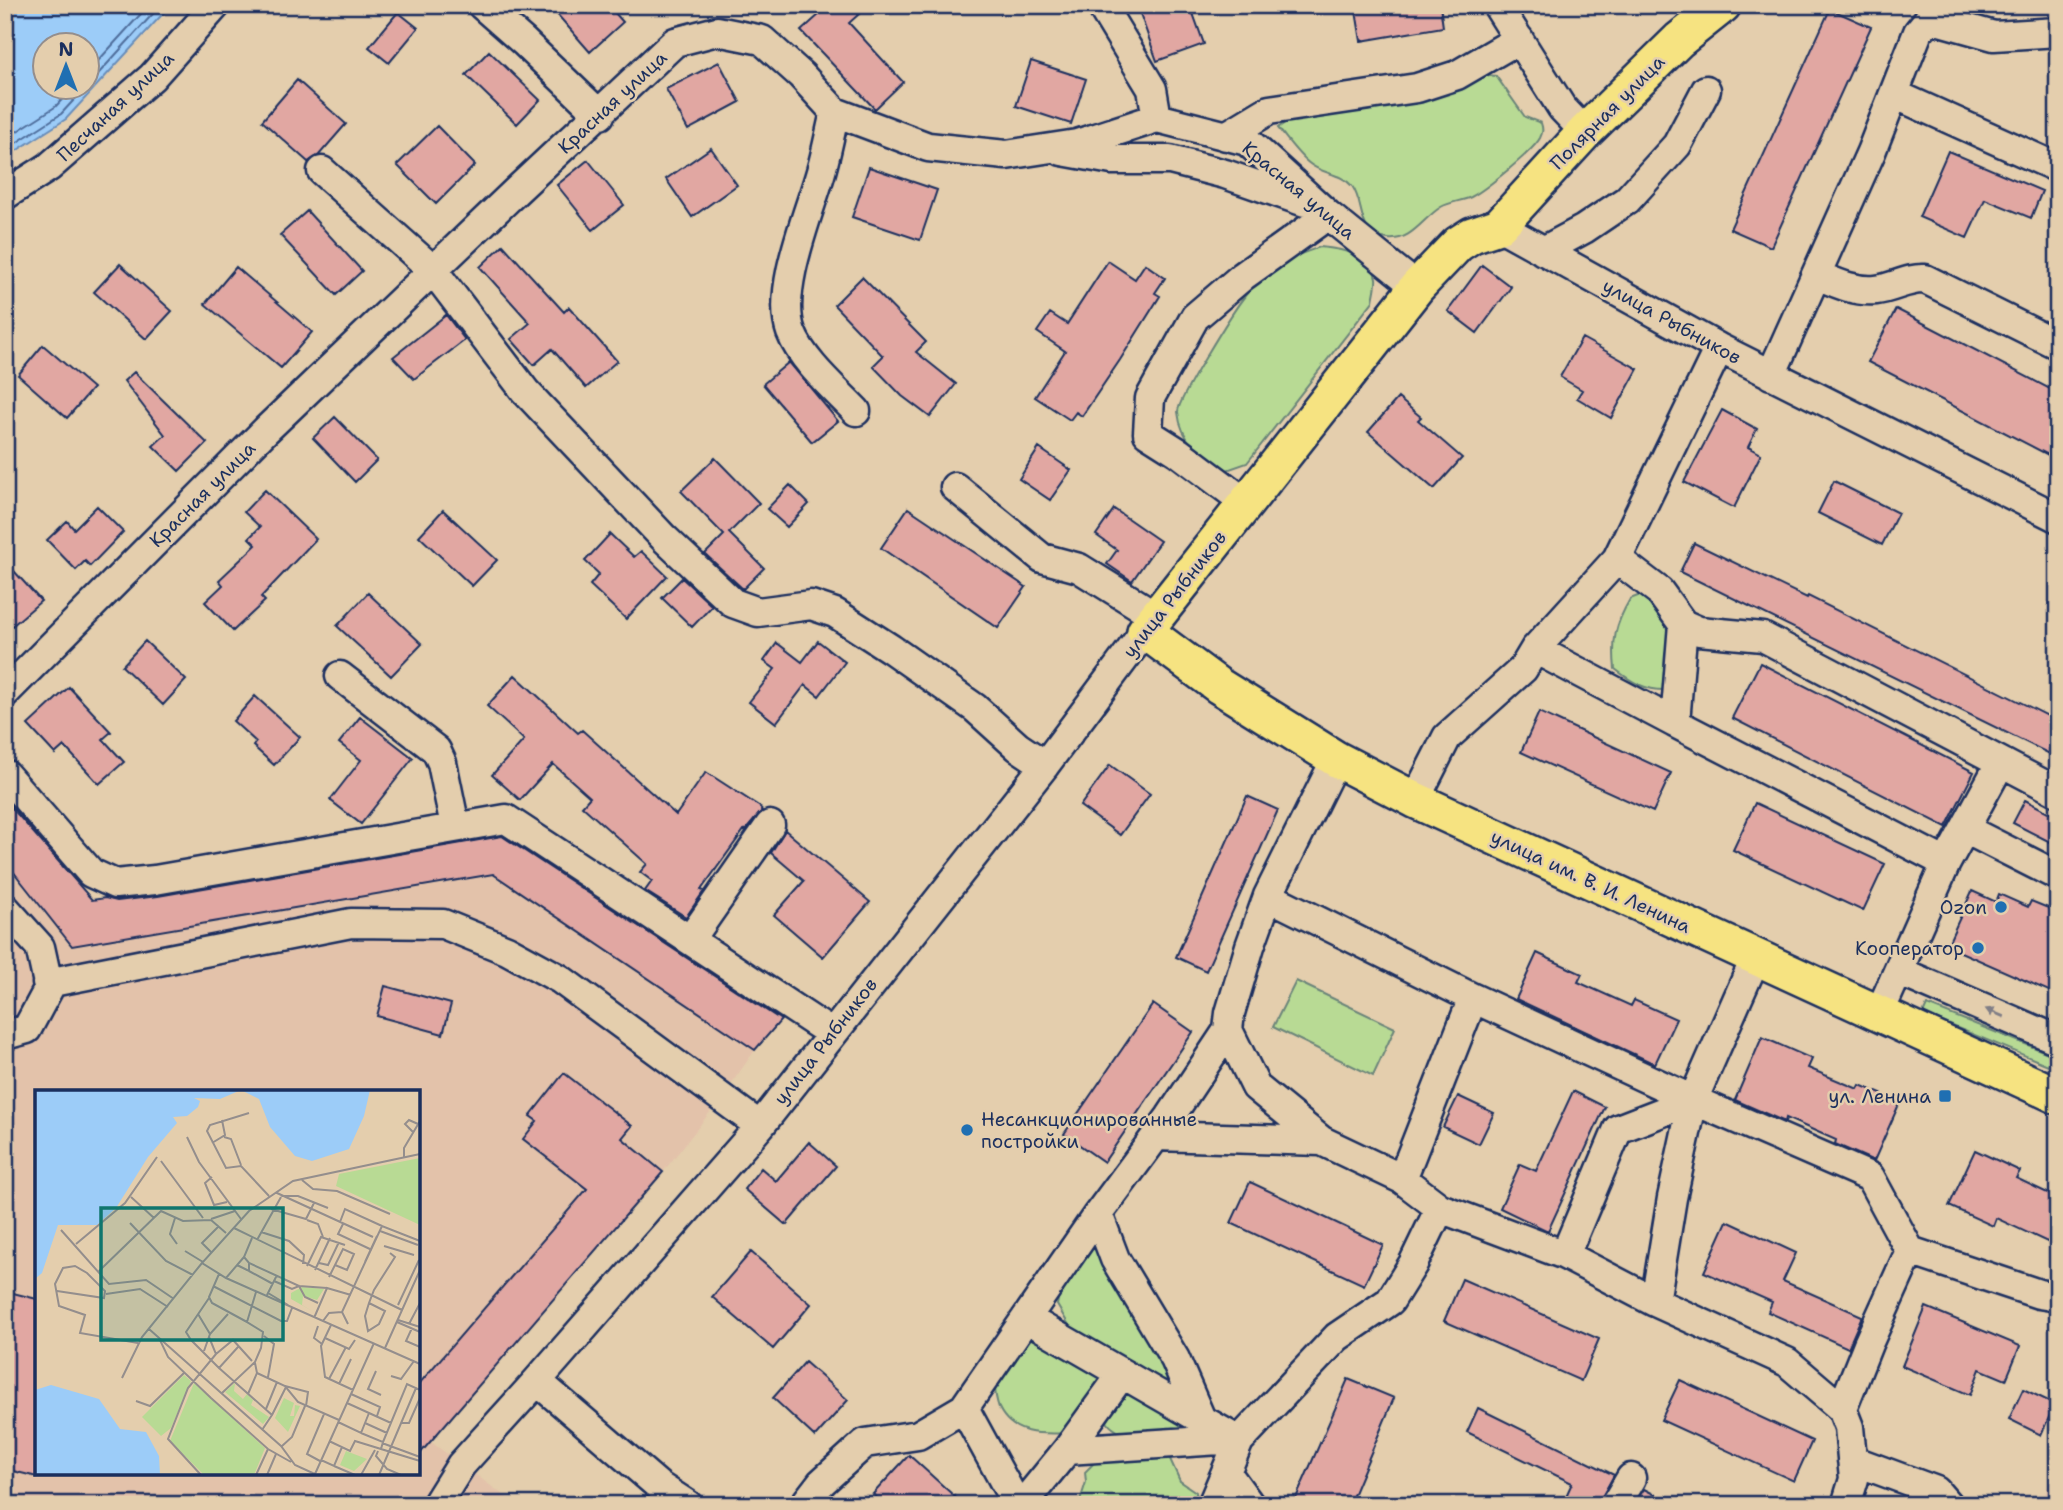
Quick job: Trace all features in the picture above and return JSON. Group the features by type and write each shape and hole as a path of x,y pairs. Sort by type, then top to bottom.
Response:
{"main road":[{"name":"Полярная улица","path":"1499,226 1585,132 1679,40 1723,5"},
{"name":"улица Рыбников","path":"1150,624 1417,287 1458,244 1472,235 1499,226"},
{"name":"улица им. В. И. Ленина","path":"1150,624 1219,686 1336,759 1415,800 2058,1096"}],"street":[{"name":"Песчаная улица","path":"5,195 48,167 152,78 216,5"},
{"path":"482,5 600,115"},
{"path":"1101,5 1152,89 1157,118"},
{"path":"1496,5 1562,108 1585,132"},
{"path":"1771,375 1817,275 1918,32 1935,12 1994,36 2058,32"},
{"name":"Красная улица","path":"5,693 257,440 675,42 718,31 762,40 801,75 835,112 928,147 1006,155 1077,144 1157,118 1247,141 1323,210 1417,287"},
{"path":"1226,136 1269,110 1417,88 1457,75 1519,39"},
{"path":"1543,251 1584,229 1628,200 1677,145 1706,90"},
{"path":"1894,94 2056,167"},
{"path":"835,112 821,174 800,237 787,302 790,330 800,350 856,411"},
{"path":"1049,148 1112,160 1170,160 1225,174 1323,210"},
{"path":"322,171 433,270 525,391 664,538 733,603 758,612 811,605 835,613 975,708 1018,747 1045,765"},
{"path":"1246,503 1148,433 1150,398 1195,317 1323,210"},
{"name":"улица Рыбников","path":"1499,226 1719,348 2058,518"},
{"path":"1817,275 1847,287 1875,290 1914,279 1925,279 2058,345"},
{"path":"1415,800 1447,737 1523,669 1535,649 1617,559 1719,348"},
{"path":"955,487 1042,558 1079,568 1150,624"},
{"path":"1617,559 1659,591 1683,624 1699,631 1763,637 2058,792"},
{"name":"улица Рыбников","path":"436,1505 461,1465 760,1126 1045,765 1150,624"},
{"path":"1675,723 1683,624"},
{"path":"1535,649 1947,863"},
{"path":"340,676 436,750 442,763 455,826"},
{"path":"804,1505 821,1483 865,1443 918,1435 964,1408 1228,1030 1230,1013 1250,946 1268,896 1336,759"},
{"path":"1879,1014 1947,863 2001,762"},
{"path":"5,774 91,873 115,884 155,880 506,818 831,1033"},
{"path":"691,940 770,825"},
{"path":"1965,829 2058,876"},
{"path":"1268,896 1473,998 1693,1100 1870,1177 1910,1251 2039,1294 2058,1297"},
{"path":"5,908 40,947 48,988 27,1029 5,1035"},
{"path":"47,983 351,922 443,924 507,950 560,979 760,1126"},
{"path":"1655,1302 1672,1198 1693,1100 1756,957"},
{"path":"1898,971 2058,1040"},
{"path":"1402,1179 1473,998"},
{"path":"1228,1030 1256,1087 1322,1141 1402,1179 1440,1208 1565,1255 1655,1302 1787,1362 1842,1409 1849,1427 1854,1479 1846,1505"},
{"path":"1565,1255 1618,1129 1693,1100"},
{"path":"1156,1136 1322,1141"},
{"path":"1212,1505 1237,1440 1336,1337 1390,1301 1413,1264 1440,1208"},
{"path":"1098,1214 1115,1259 1175,1359 1201,1419"},
{"path":"1842,1409 1910,1251"},
{"path":"1026,1318 1237,1440"},
{"path":"964,1408 1019,1505 1067,1450 1122,1374"},
{"path":"537,1381 658,1495 688,1505"},
{"path":"1067,1450 1237,1440"},
{"path":"1852,1460 1936,1491 1948,1505"},
{"path":"1226,1472 1250,1505"},
{"path":"1615,1505 1631,1478"}],"shaded area":[{"path":"5,861 72,946 493,874 755,1050 663,1172 431,1442 517,1505 5,1505"},
{"path":"2058,1460 2058,1505 2041,1505"}],"green space":[{"path":"1487,75 1496,76 1525,117 1541,123 1540,138 1519,161 1478,193 1441,207 1410,233 1396,239 1370,232 1352,186 1342,178 1310,164 1278,128 1300,111"},
{"path":"1320,247 1354,254 1368,263 1376,278 1373,301 1247,463 1227,470 1201,454 1188,440 1180,423 1180,404 1219,336 1254,285 1276,265"},
{"path":"1643,594 1673,629 1668,690 1639,685 1615,669 1614,641 1618,625 1630,599"},
{"path":"1296,981 1395,1028 1373,1076 1273,1027"},
{"path":"1927,1005 2058,1057 2058,1069 1923,1014"},
{"path":"1095,1239 1176,1386 1105,1352 1073,1332 1057,1305 1062,1278"},
{"path":"1029,1330 1102,1376 1104,1384 1071,1433 1040,1433 1021,1429 1012,1424 999,1408 995,1392 996,1381"},
{"path":"1128,1391 1184,1421 1181,1427 1162,1433 1141,1435 1122,1433 1114,1429 1107,1422 1121,1396"},
{"path":"1157,1454 1170,1459 1180,1481 1196,1492 1197,1505 1073,1505 1080,1501 1086,1482 1085,1472 1096,1461"}],"water":[{"path":"5,5 171,5 102,80 102,32 32,32 32,102 82,102 66,119 5,158"}],"building":[{"path":"549,5 608,5 623,22 590,52"},
{"path":"830,5 869,5 849,23 903,82 875,109 801,31"},
{"path":"1137,5 1190,5 1204,44 1157,61"},
{"path":"1355,5 1440,5 1443,27 1361,41"},
{"path":"1830,9 1871,27 1771,247 1730,229"},
{"path":"398,12 418,28 389,63 369,47"},
{"path":"489,51 540,100 517,124 466,75"},
{"path":"1031,61 1086,79 1071,124 1016,106"},
{"path":"719,62 740,102 688,130 666,89"},
{"path":"297,80 346,124 319,155 308,162 262,121"},
{"path":"437,126 475,165 436,204 397,165"},
{"path":"711,148 737,185 692,217 666,179"},
{"path":"1948,151 2042,191 2031,218 1985,199 1967,238 1919,217"},
{"path":"588,160 624,205 593,230 557,185"},
{"path":"869,167 937,190 920,240 852,217"},
{"path":"307,211 362,271 336,295 280,235"},
{"path":"503,245 564,312 569,307 617,361 586,388 552,349 534,365 511,339 530,323 480,267"},
{"path":"1108,261 1135,279 1145,264 1165,278 1155,293 1160,296 1120,360 1082,416 1076,412 1070,420 1035,397 1065,351 1037,332 1050,313 1067,324"},
{"path":"120,264 172,311 146,339 94,292"},
{"path":"1482,265 1511,287 1477,333 1448,311"},
{"path":"236,267 312,332 281,368 205,304"},
{"path":"862,277 926,342 916,352 956,384 930,417 902,396 873,366 883,356 834,305"},
{"path":"1896,309 2058,393 2058,460 1868,362"},
{"path":"446,315 465,340 414,379 393,357"},
{"path":"1582,338 1638,369 1611,418 1577,398 1582,390 1560,377"},
{"path":"43,345 93,388 67,418 18,375"},
{"path":"789,362 838,421 812,442 763,384"},
{"path":"134,372 207,443 179,471 153,446 165,435 124,381"},
{"path":"1398,398 1421,417 1418,420 1462,458 1434,489 1368,432"},
{"path":"1722,410 1757,429 1748,447 1761,454 1734,508 1684,482"},
{"path":"335,417 377,460 355,482 313,438"},
{"path":"1039,448 1071,470 1050,500 1019,479"},
{"path":"715,458 759,503 729,533 764,568 743,589 705,554 724,535 681,491"},
{"path":"1834,481 1898,513 1882,545 1818,513"},
{"path":"790,485 809,504 787,527 767,509"},
{"path":"265,490 316,539 261,597 265,601 233,631 205,602 223,585 219,580 256,545 249,538 260,527 244,512"},
{"path":"97,506 123,532 90,566 85,561 76,570 47,540 67,521 74,529"},
{"path":"908,508 1026,587 998,628 881,548"},
{"path":"1114,509 1160,541 1132,581 1107,564 1117,550 1096,535"},
{"path":"443,510 497,560 472,586 419,536"},
{"path":"610,534 634,557 641,551 667,576 626,619 590,585 599,574 585,561"},
{"path":"1694,543 1807,598 1808,596 2058,721 2058,758 1680,572"},
{"path":"5,561 41,601 5,632"},
{"path":"682,578 712,606 692,627 662,598"},
{"path":"368,593 422,644 391,676 337,626"},
{"path":"145,641 186,680 163,705 122,666"},
{"path":"818,641 845,662 819,696 805,685 776,723 749,702 775,669 764,661 777,643 802,662"},
{"path":"1760,663 1974,772 1946,827 1732,718"},
{"path":"515,675 578,733 582,730 676,815 706,772 760,807 762,811 744,830 701,890 704,891 686,917 645,891 652,881 640,872 647,864 582,806 590,797 553,764 520,800 492,775 524,740 487,706"},
{"path":"69,687 111,732 103,739 124,762 99,784 64,746 55,754 28,725"},
{"path":"255,696 300,737 274,765 253,746 256,742 233,721"},
{"path":"1539,712 1671,773 1653,812 1521,752"},
{"path":"360,717 413,758 361,824 330,800 361,760 339,743"},
{"path":"1110,765 1150,794 1120,835 1080,806"},
{"path":"1247,796 1278,810 1206,971 1176,957"},
{"path":"5,800 92,900 105,898 117,901 158,896 502,836 781,1020 755,1050 493,874 72,946 5,861"},
{"path":"2025,800 2058,817 2058,846 2013,823"},
{"path":"1755,803 1885,864 1863,911 1733,850"},
{"path":"785,830 870,902 823,957 774,915 804,881 771,853"},
{"path":"1972,891 1996,902 1999,894 2028,907 2031,901 2058,912 2058,995 1947,946"},
{"path":"1537,953 1582,974 1578,982 1631,1006 1634,1000 1676,1019 1655,1064 1516,999"},
{"path":"385,986 451,1004 443,1034 377,1016"},
{"path":"1153,1004 1193,1032 1104,1162 1064,1134"},
{"path":"1762,1037 1812,1059 1808,1068 1858,1089 1860,1085 1900,1102 1874,1161 1835,1144 1836,1140 1786,1118 1785,1122 1735,1100"},
{"path":"564,1073 632,1126 622,1138 663,1172 420,1454 420,1383 587,1189 523,1139 537,1121 530,1116"},
{"path":"1573,1091 1605,1107 1548,1231 1500,1208 1520,1164 1536,1171"},
{"path":"1458,1096 1494,1113 1479,1144 1443,1127"},
{"path":"809,1142 836,1166 786,1225 744,1189 761,1168 776,1181"},
{"path":"1975,1150 2020,1171 2016,1178 2058,1198 2058,1247 1996,1218 1993,1226 1949,1206"},
{"path":"1250,1182 1383,1245 1364,1285 1231,1223"},
{"path":"1727,1221 1796,1253 1783,1281 1862,1316 1848,1348 1768,1312 1772,1302 1704,1272"},
{"path":"751,1252 811,1304 773,1349 712,1297"},
{"path":"1462,1279 1599,1339 1581,1381 1444,1321"},
{"path":"5,1291 35,1298 37,1477 5,1469"},
{"path":"1926,1307 2020,1346 2006,1380 1980,1369 1970,1395 1902,1366"},
{"path":"805,1362 848,1400 815,1437 773,1398"},
{"path":"1348,1379 1394,1398 1349,1505 1293,1505"},
{"path":"1680,1380 1812,1441 1794,1481 1661,1420"},
{"path":"2023,1389 2055,1404 2041,1435 2009,1419"},
{"path":"1478,1408 1614,1475 1598,1505 1562,1505 1572,1483 1467,1432"},
{"path":"909,1455 964,1505 885,1505 873,1494"},
{"path":"1644,1489 1675,1505 1634,1505"}],"place":[{"name":"Ozon","path":"2001,907"},
{"name":"Кооператор","path":"1978,948"},
{"name":"ул. Ленина","path":"1945,1096"},
{"name":"Несанкционированные постройки","path":"967,1130"}]}
